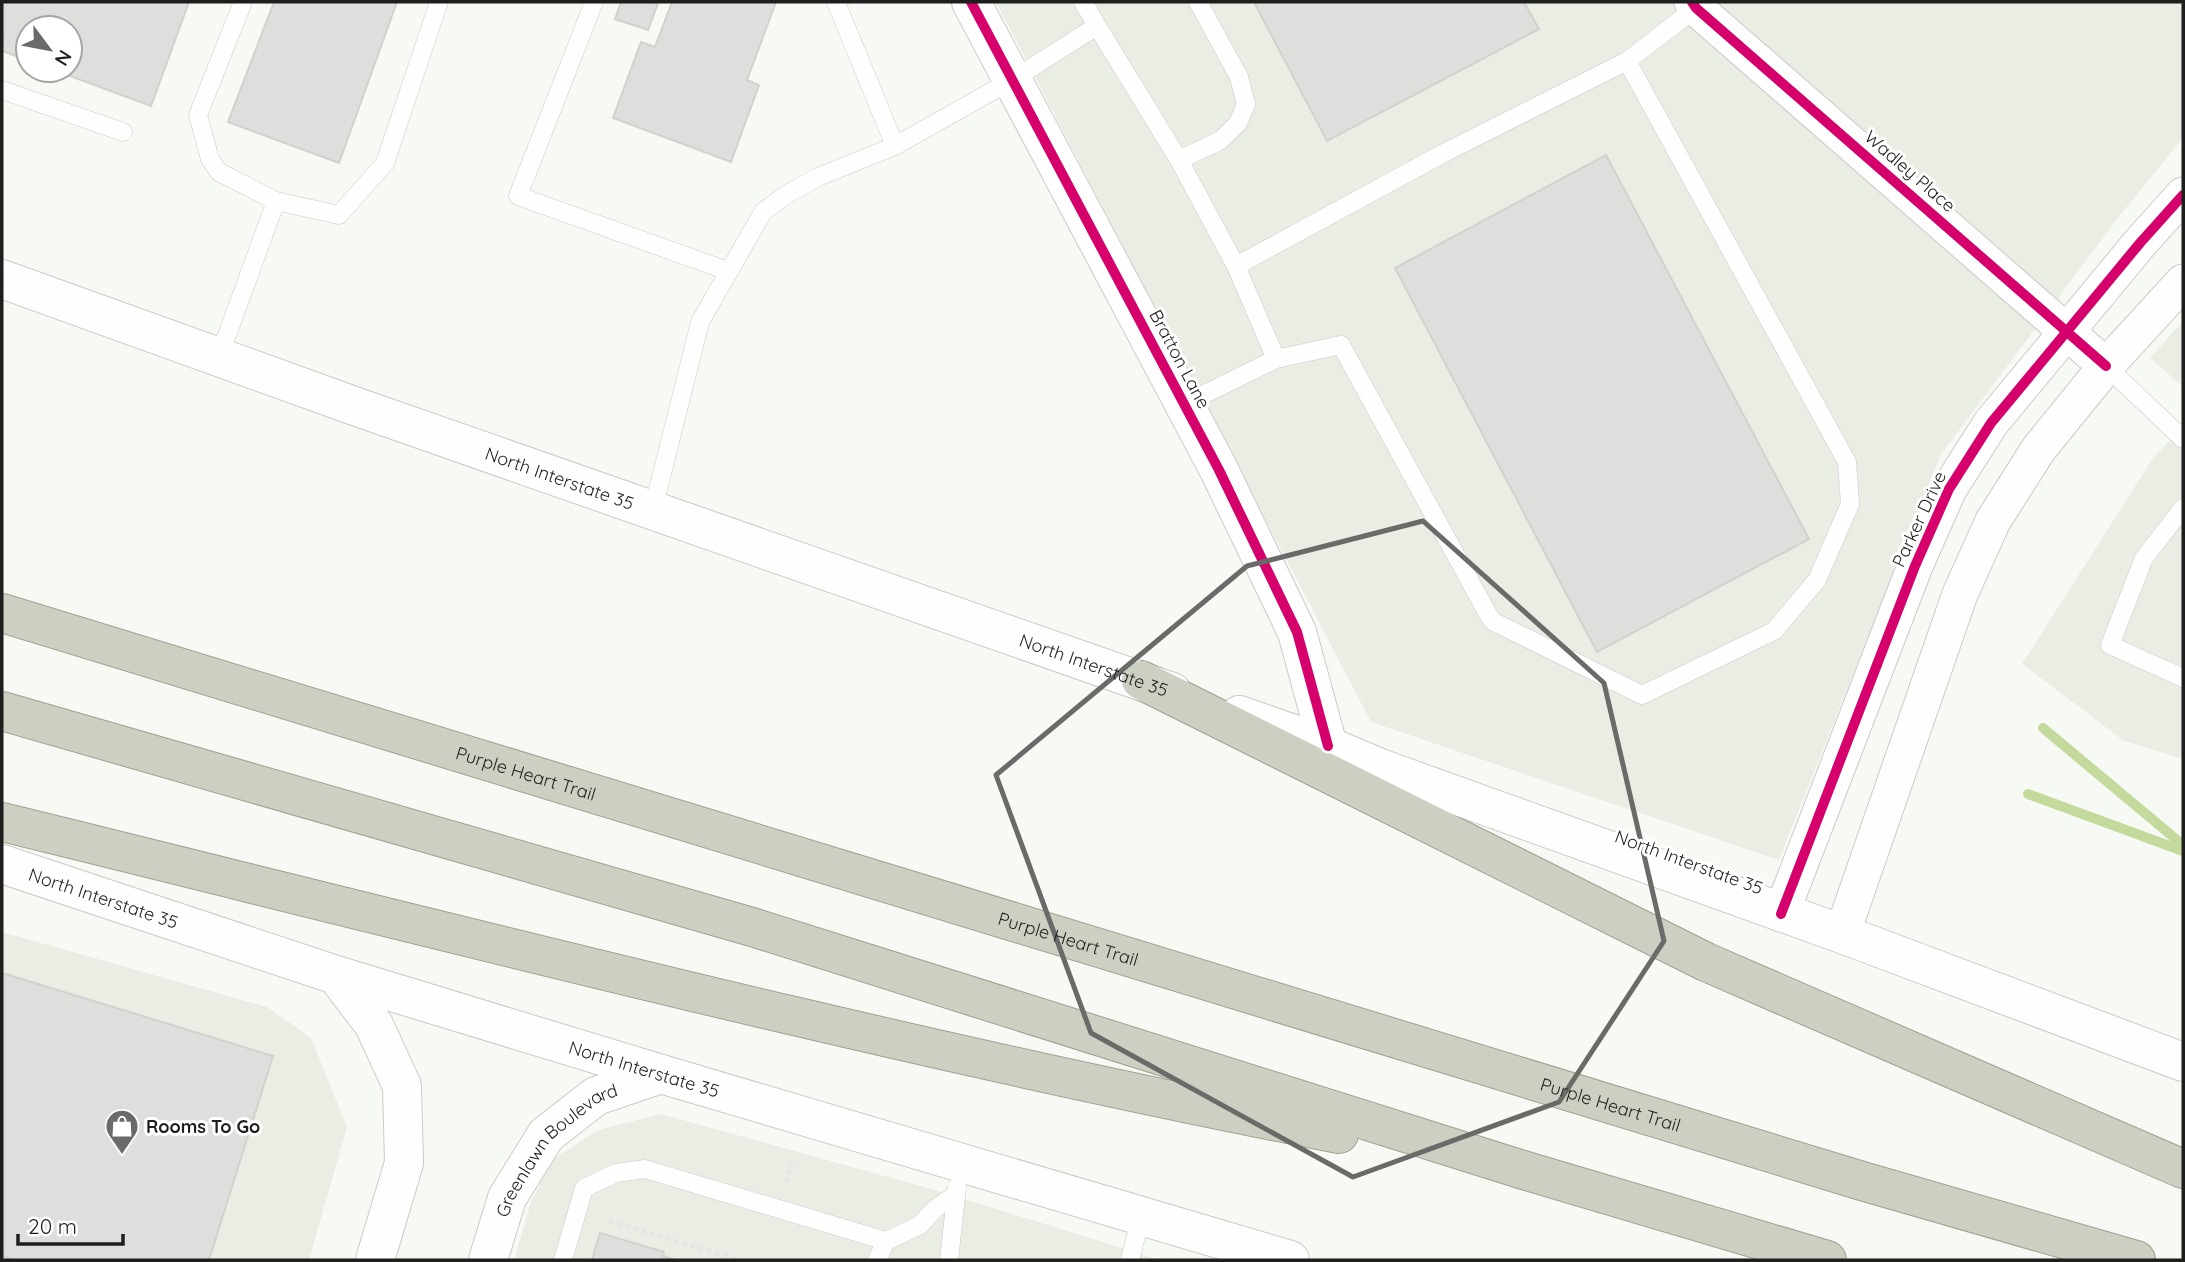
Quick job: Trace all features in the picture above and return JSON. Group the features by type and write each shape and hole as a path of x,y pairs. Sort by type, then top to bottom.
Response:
{"highway":[{"name":"Purple Heart Trail","path":"2,613 1835,1172 2136,1260"},
{"path":"1141,680 1706,962 2183,1169"},
{"path":"2,711 752,927 1520,1169 1826,1260"},
{"path":"2,822 743,1003 1147,1096 1520,1169"}],"main road":[{"name":"Bratton Lane","path":"971,2 1219,470 1297,632 1328,746"},
{"name":"North Interstate 35","path":"2,279 1328,746 1380,768 1842,934 2183,1062"},
{"name":"North Interstate 35","path":"2,864 336,975 661,1074 958,1178 1141,1216 1290,1260"},
{"path":"336,975 374,1025 402,1086 404,1163 375,1260"},
{"name":"Greenlawn Boulevard","path":"488,1260 506,1198 546,1135 596,1096 661,1074"}],"street":[{"name":"Wadley Place","path":"1694,5 2106,366"},
{"name":"Parker Drive","path":"1781,914 1915,566 1949,489 1991,423 2183,195"},
{"path":"1842,934 1960,594 1993,521 2038,450 2106,366 2183,282"}],"lane":[{"path":"243,2 198,116 210,159 219,172 276,201 339,215 385,163 439,2"},
{"path":"594,2 518,196 728,271"},
{"path":"836,2 895,146"},
{"path":"1083,2 1179,160 1236,266 1276,359"},
{"path":"1179,160 1222,140 1238,123 1246,104 1239,77 1198,2"},
{"path":"1236,266 1442,154 1627,61 1694,5"},
{"path":"653,509 700,322 763,212 818,177 895,146 1012,80 1097,26"},
{"path":"1184,404 1276,359 1341,345 1494,622 1642,695 1774,631 1817,580 1823,568 1850,504 1847,462 1627,61"},
{"path":"2,90 123,132"},
{"path":"219,357 276,201"},
{"path":"2106,366 2183,439"},
{"path":"2183,508 2144,558 2110,645 2183,678"},
{"path":"564,1260 584,1188 617,1173 645,1169 886,1241"},
{"path":"877,1260 886,1241 920,1224 958,1178"},
{"path":"949,1260 958,1178"},
{"path":"1130,1260 1141,1216"}],"path":[{"path":"784,1191 792,1164"},
{"path":"609,1221 740,1260"}],"highlighted area":[{"path":"1423,521 1604,683 1664,941 1559,1102 1353,1177 1091,1033 996,775 1247,566"}],"shaded area":[{"path":"996,2 2183,2 2183,138 2121,214 1940,456 1779,860 1371,722"},
{"path":"2183,321 2183,387 2150,358"},
{"path":"2183,427 2183,759 2124,741 2022,664 2153,458"},
{"name":"Rooms To Go","path":"2,932 267,1007 311,1038 347,1127 309,1260 2,1260"},
{"path":"661,1114 942,1192 1160,1260 514,1260 531,1202 552,1160 598,1130"}],"building":[{"path":"2,2 189,2 151,106 84,81 84,14 14,14 14,55 2,51"},
{"path":"274,2 397,2 339,163 228,122"},
{"path":"621,2 658,3 648,30 615,19"},
{"path":"672,2 776,2 747,80 759,85 731,162 613,118 641,42 655,47"},
{"path":"1254,2 1524,2 1539,29 1327,141"},
{"path":"1606,155 1809,539 1597,652 1395,268"},
{"name":"Rooms To Go","path":"2,973 273,1056 209,1260 14,1260 2,1256"},
{"path":"600,1233 664,1252 663,1256 676,1260 592,1260"}],"waterway":[{"path":"2043,728 2183,845"},
{"path":"2028,794 2183,851"}],"cycle path":[{"path":"971,2 1219,470 1297,632 1328,746"},
{"path":"1692,2 2106,366"},
{"path":"1781,914 1915,566 1949,489 1991,423 2183,195"}],"place":[{"name":"Rooms To Go","path":"122,1156"}]}
